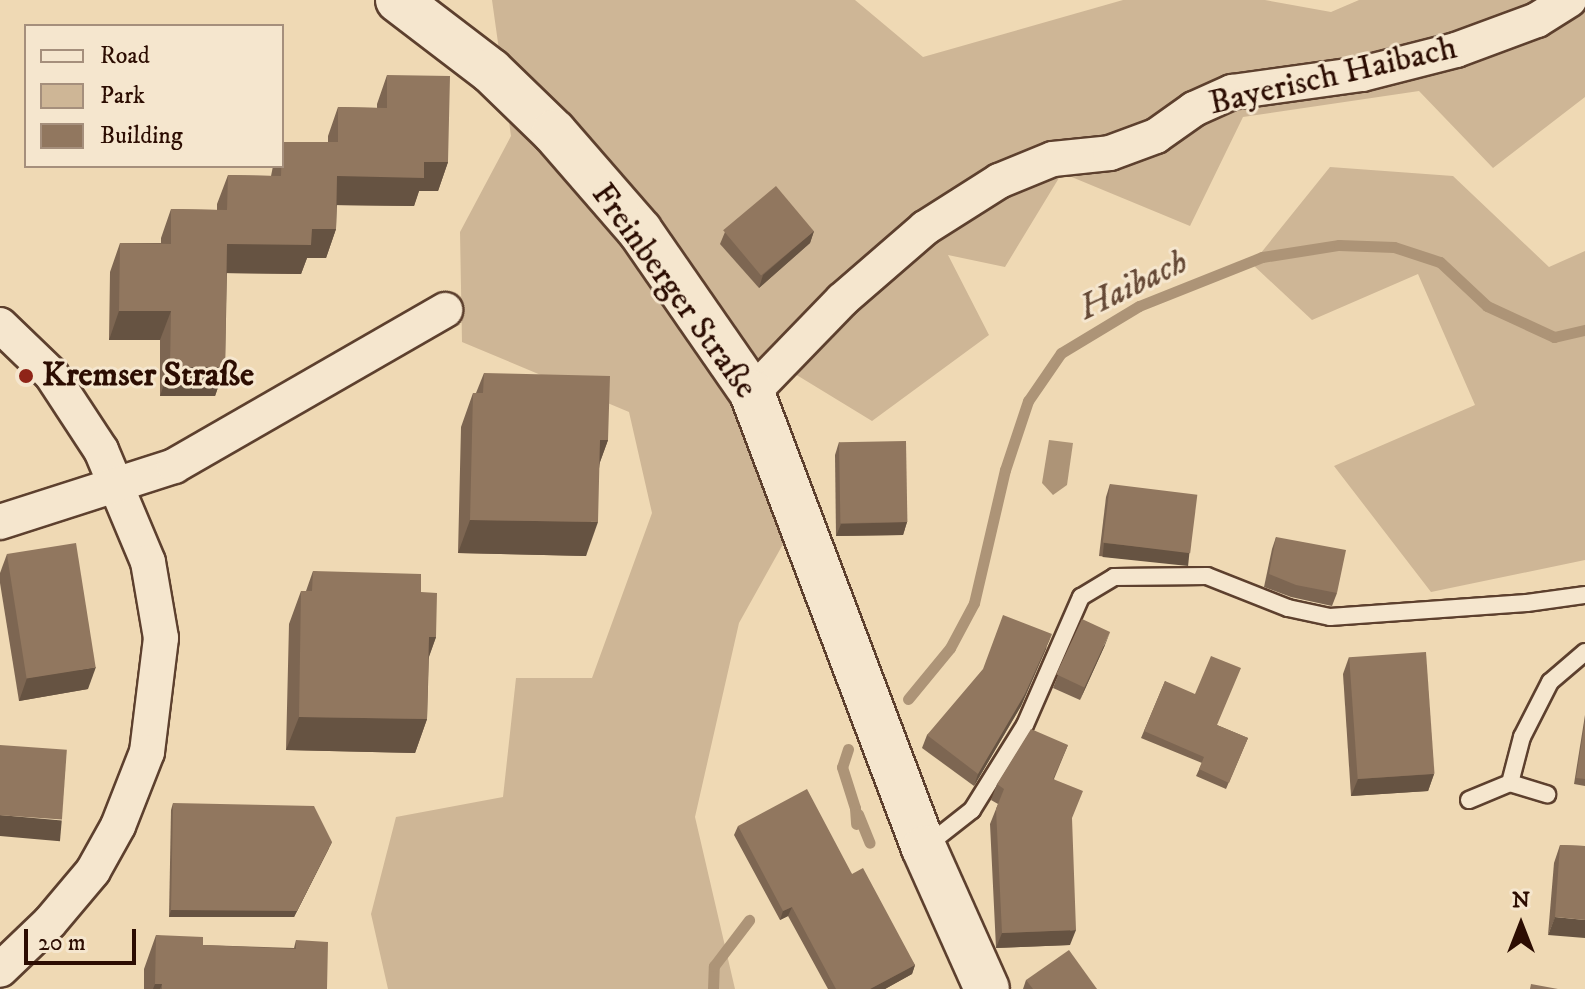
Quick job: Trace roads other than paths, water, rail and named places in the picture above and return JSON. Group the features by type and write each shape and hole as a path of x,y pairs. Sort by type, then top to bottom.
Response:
{"main road":[{"name":"Freinberger Straße","path":"398,0 491,71 554,132 640,231 752,393 924,848 987,989"}],"street":[{"name":"Bayerisch Haibach","path":"752,393 842,300 925,228 999,181 1053,159 1110,153 1156,136 1194,109 1232,92 1362,74 1456,50 1537,20 1569,0"},
{"path":"0,522 174,466 445,310"},
{"path":"0,325 51,374 101,450 148,562 161,638 147,752 129,802 93,871 50,922 0,970"}],"lane":[{"path":"924,848 972,810 1025,725 1081,597 1114,577 1207,576 1288,608 1330,617 1527,603 1585,595"},
{"path":"1510,783 1522,737 1550,682 1585,652"},
{"path":"1469,800 1510,783 1547,794"}],"waterway":[{"name":"Haibach","path":"908,699 950,648 974,603 1005,470 1028,401 1061,353 1139,306 1262,257 1339,245 1394,247 1440,262 1487,306 1554,337 1585,330"},
{"name":"Haibach","path":"848,749 842,767 855,808 856,824"},
{"path":"858,814 870,843"},
{"name":"Haibach","path":"713,989 714,966 749,920"}],"place":[{"name":"Kremser Straße","path":"26,376"}]}
